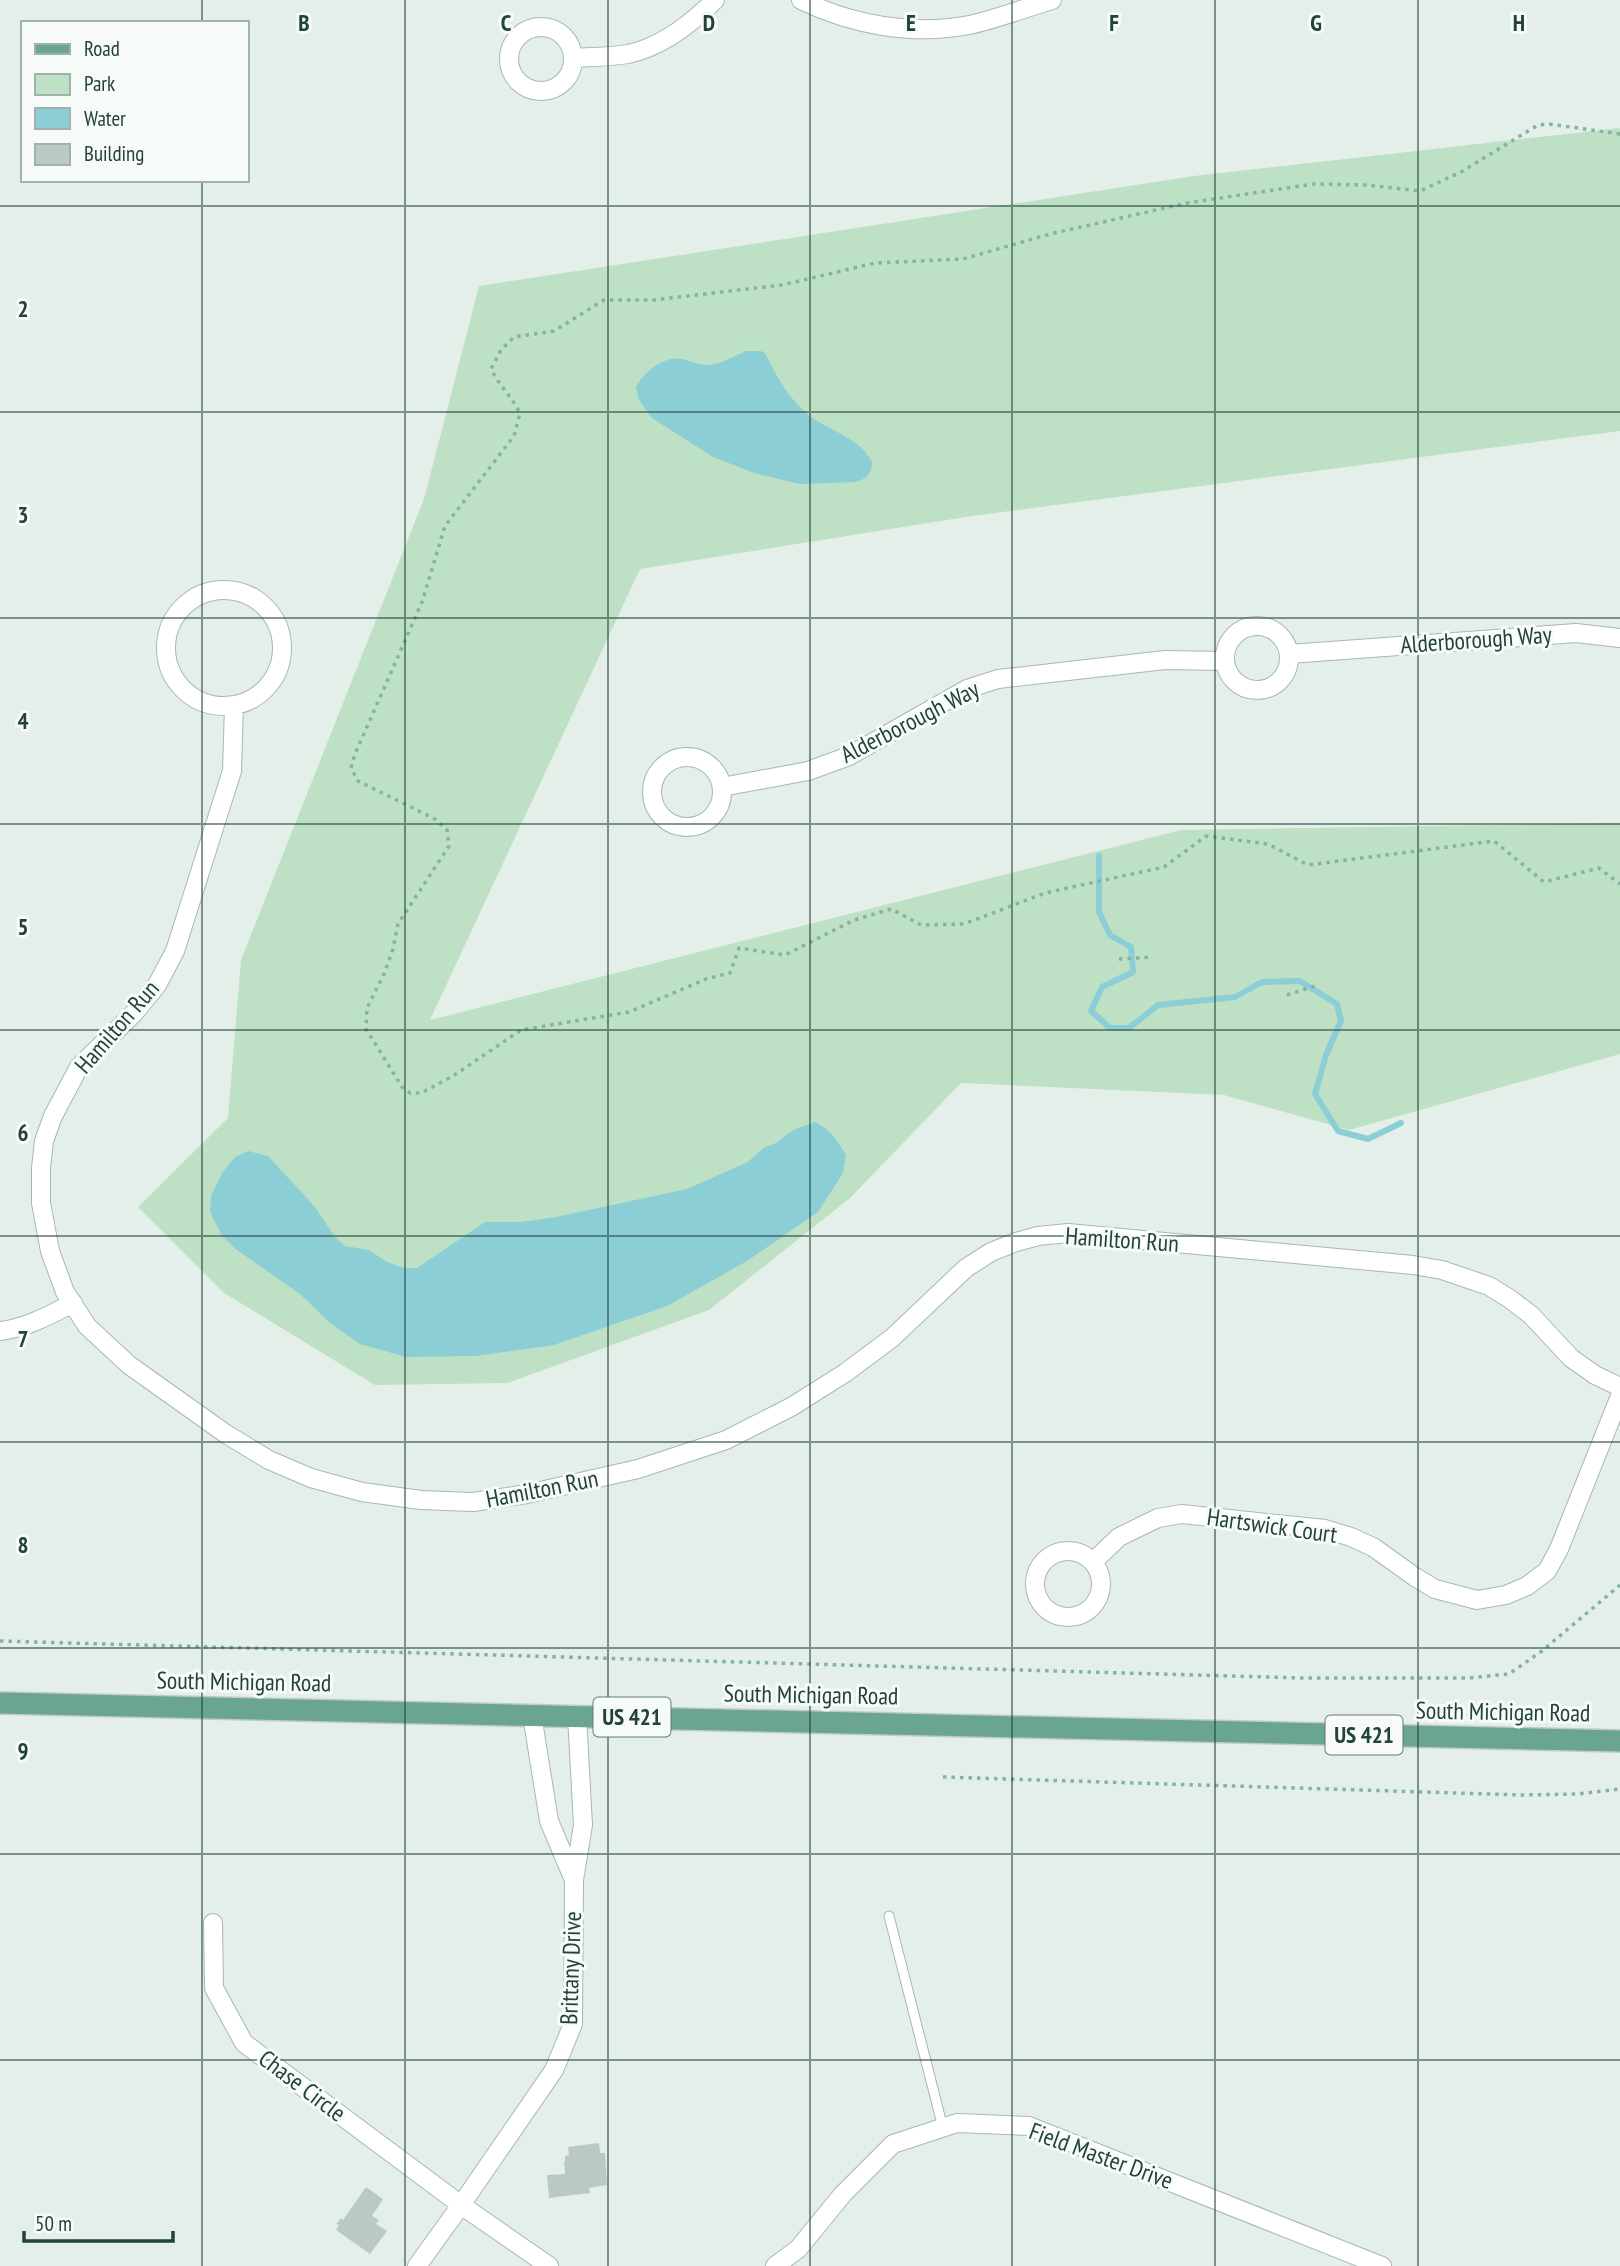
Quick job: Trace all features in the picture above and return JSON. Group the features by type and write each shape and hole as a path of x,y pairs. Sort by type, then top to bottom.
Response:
{"main road":[{"name":"South Michigan Road","path":"0,1703 1620,1741"}],"street":[{"path":"573,58 629,54 660,42 692,23 715,0"},
{"path":"801,0 822,10 865,23 897,28 935,29 969,25 1052,0"},
{"path":"216,590 236,590 255,598 270,611 279,629 283,649 279,669 269,686 253,699 234,706 216,707 198,701 183,690 172,676 166,658 166,639 177,614 183,606 198,596 216,590"},
{"path":"1249,627 1270,628 1280,634 1289,654 1285,673 1279,681 1261,690 1241,685 1233,679 1226,661 1226,650 1231,640 1249,627"},
{"name":"Alderborough Way","path":"1289,654 1576,633 1620,638"},
{"name":"Alderborough Way","path":"722,787 808,771 849,756 967,689 998,679 1165,660 1226,661"},
{"name":"Hamilton Run","path":"234,706 232,771 174,951 157,985 135,1012 79,1067 53,1116 44,1141 41,1203 50,1251 65,1292 88,1326 129,1365 174,1399 269,1460 311,1478 362,1492 421,1500 473,1502 527,1494 638,1469 726,1440 790,1407 845,1373 892,1338 966,1268 991,1252 1038,1236 1069,1233 1413,1265 1442,1270 1489,1286 1510,1299 1531,1315 1571,1358 1595,1375 1620,1387"},
{"path":"677,758 701,759 711,766 722,787 722,799 718,809 702,824 692,827 681,827 662,817 655,808 652,796 658,773 666,764 677,758"},
{"path":"0,1331 39,1320 73,1303"},
{"name":"Hartswick Court","path":"1093,1562 1119,1537 1158,1518 1182,1514 1325,1529 1373,1547 1435,1588 1478,1600 1506,1595 1527,1586 1547,1571 1559,1549 1620,1396"},
{"name":"Brittany Drive","path":"417,2266 554,2070 573,2024 574,1880 549,1821 532,1715"},
{"path":"574,1880 583,1825 577,1716"},
{"name":"Chase Circle","path":"213,1923 215,1988 244,2043 461,2205"},
{"name":"Field Master Drive","path":"775,2266 798,2249 843,2194 893,2144 957,2123 1030,2126 1382,2266"},
{"path":"461,2205 549,2266"}],"lane":[{"path":"889,1916 943,2128"}],"path":[{"path":"1620,134 1549,124 1538,125 1461,172 1420,191 1367,185 1314,184 1187,203 1049,234 962,259 876,263 782,285 653,300 604,300 554,331 514,337 500,350 491,369 497,382 511,395 520,414 514,436 445,526 422,602 351,768 358,782 435,819 447,831 449,846 398,924 384,974 367,1008 366,1029 402,1087 410,1093 421,1093 453,1076 521,1030 629,1012 706,979 730,973 739,948 785,955 854,920 891,909 921,925 964,924 1045,893 1164,867 1206,836 1268,844 1308,865 1494,841 1544,882 1599,868 1620,884"},
{"path":"1119,959 1151,957"},
{"path":"1287,995 1318,985"},
{"path":"0,1641 1301,1678 1469,1678 1509,1674 1542,1651 1620,1585"},
{"path":"943,1777 1521,1795 1578,1794 1620,1789"}],"green space":[{"path":"1620,128 1620,431 972,516 640,569 430,1020 1181,830 1620,823 1620,1054 1349,1130 1224,1095 961,1083 850,1198 709,1310 507,1383 375,1385 224,1293 138,1207 228,1118 241,960 424,499 479,286 1194,176"}],"water":[{"path":"746,351 765,353 784,388 803,410 860,447 872,462 870,473 865,478 855,482 800,484 754,473 713,457 652,418 639,400 636,387 649,371 661,362 675,358 711,365"},
{"path":"815,1122 833,1136 846,1155 843,1173 818,1212 747,1261 667,1306 554,1345 475,1356 406,1357 360,1344 330,1323 300,1294 237,1250 222,1236 210,1212 211,1196 222,1173 235,1157 248,1151 268,1156 315,1207 335,1237 345,1246 369,1250 387,1262 404,1268 417,1268 485,1222 521,1222 556,1217 687,1189 748,1162 763,1148 776,1143 793,1130"}],"building":[{"path":"599,2143 600,2153 605,2153 607,2185 589,2188 590,2193 549,2198 547,2175 565,2174 564,2162 565,2156 569,2155 568,2147"},
{"path":"366,2187 383,2199 372,2216 379,2220 376,2224 387,2231 370,2254 336,2230 339,2225 336,2224 341,2218 343,2220"}],"waterway":[{"path":"1099,856 1099,912 1110,935 1131,947 1133,972 1102,987 1091,1011 1110,1028 1129,1028 1158,1005 1235,997 1262,982 1300,981 1337,1004 1341,1021 1326,1055 1315,1094 1338,1131 1368,1139 1401,1123"}]}
